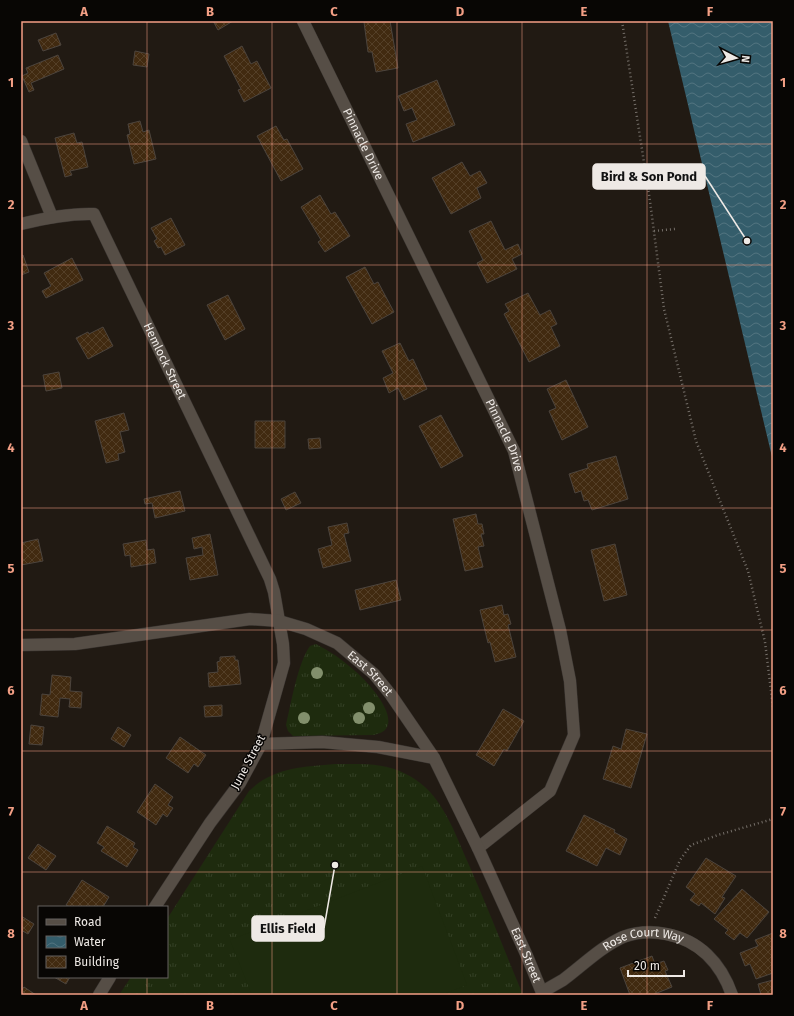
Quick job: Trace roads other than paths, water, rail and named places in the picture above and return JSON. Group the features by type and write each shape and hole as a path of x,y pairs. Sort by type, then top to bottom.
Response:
{"street":[{"name":"Pinnacle Drive","path":"302,21 514,451 560,630 570,681 574,734 550,791 478,848"},
{"path":"21,141 52,217 21,224"},
{"name":"Hemlock Street","path":"52,217 94,214 270,579 280,621"},
{"name":"East Street","path":"21,645 75,644 250,619 280,621 306,629 337,643 374,674 391,695 434,758 478,848 527,956 542,994"},
{"name":"June Street","path":"156,906 210,823 240,783 261,744 284,663 280,621"},
{"path":"261,744 322,742 378,747 434,758"},
{"name":"Rose Court Way","path":"542,994 592,956 615,942 631,935 649,932 679,936 704,951 710,956 732,995"},
{"path":"99,995 109,978"}],"water":[{"path":"668,21 773,21 773,461"}],"place":[{"name":"Bird & Son Pond","path":"747,241"},
{"name":"Ellis Field","path":"335,865"}]}
